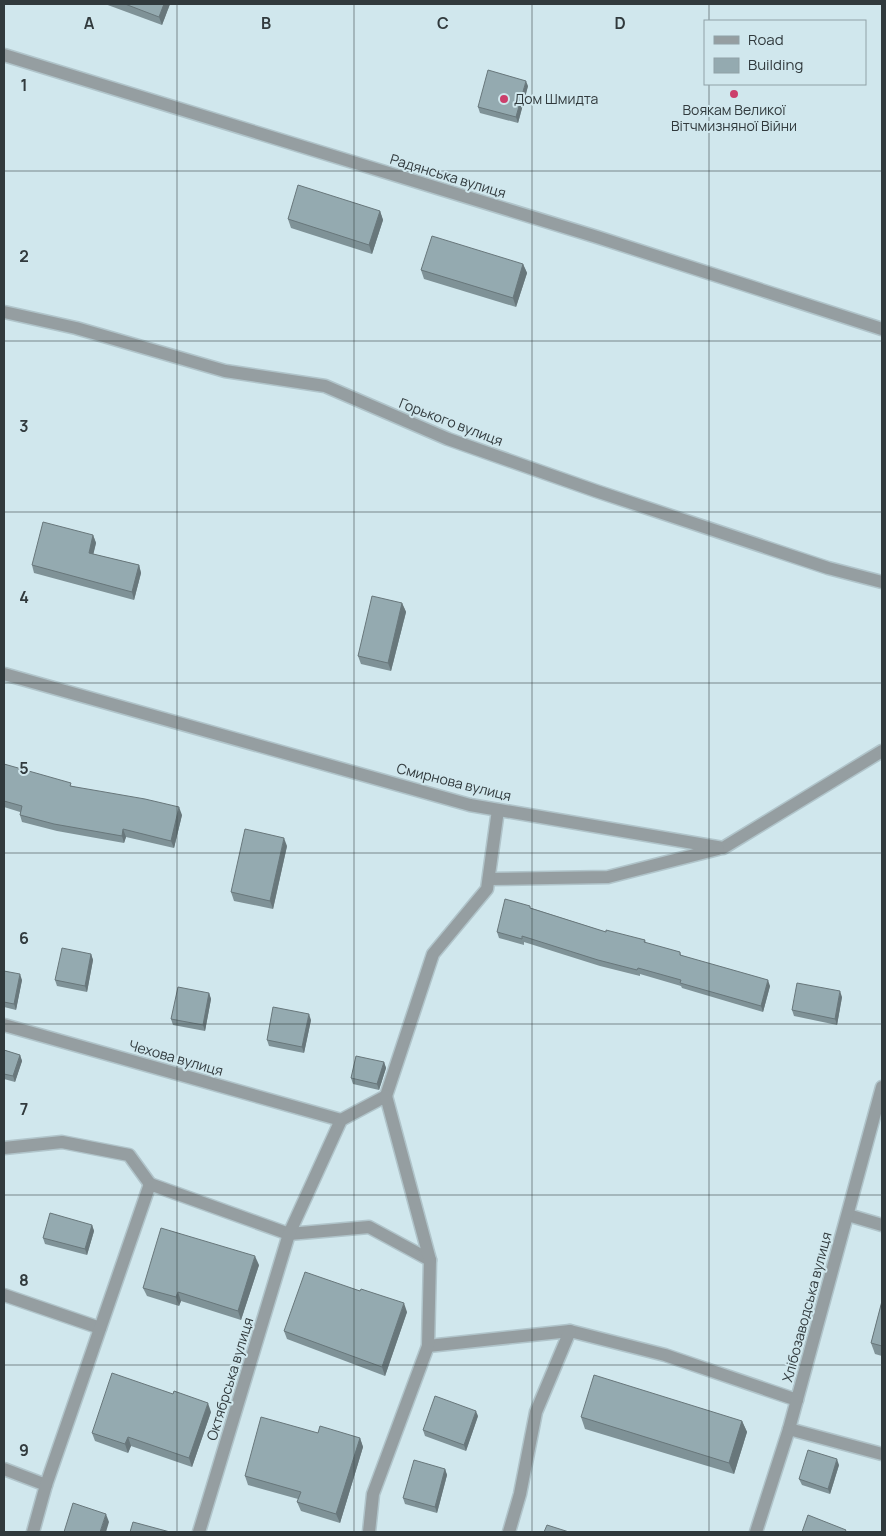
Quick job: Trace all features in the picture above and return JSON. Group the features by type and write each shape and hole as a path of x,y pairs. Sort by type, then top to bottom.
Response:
{"street":[{"name":"Радянська вулиця","path":"4,55 597,237 882,329"},
{"name":"Горького вулиця","path":"4,312 76,328 225,371 325,386 448,439 587,488 828,568 882,582"},
{"name":"Смирнова вулиця","path":"4,674 470,805 723,848"},
{"path":"489,879 608,877 723,848 882,751"},
{"path":"369,1532 373,1494 428,1346 430,1260 386,1096 433,954 487,889 498,810"},
{"name":"Чехова вулиця","path":"4,1025 341,1120"},
{"name":"Хлібозаводська вулиця","path":"756,1532 789,1429 882,1088"},
{"path":"341,1120 386,1096"},
{"name":"Октябрська вулиця","path":"199,1532 290,1234 341,1120"},
{"path":"4,1148 62,1142 129,1155 150,1184 290,1234 369,1227 430,1260"},
{"path":"33,1532 46,1485 150,1184"},
{"path":"848,1215 882,1225"},
{"path":"4,1295 100,1328"},
{"path":"428,1346 570,1331 666,1355 797,1400"},
{"path":"509,1532 520,1494 536,1412 570,1331"},
{"path":"789,1429 882,1454"},
{"path":"4,1469 46,1485"}],"building":[{"path":"125,4 164,4 159,17"},
{"name":"Дом Шмидта","path":"488,70 526,81 516,117 478,107"},
{"path":"298,185 380,211 369,245 288,219"},
{"path":"432,236 523,264 513,298 421,270"},
{"path":"43,522 93,535 89,553 139,565 132,592 32,565"},
{"path":"372,596 402,603 388,663 358,656"},
{"path":"4,764 71,783 70,786 179,807 171,841 123,829 122,836 54,824 20,815 22,806 4,801"},
{"path":"245,829 284,838 270,901 231,892"},
{"path":"505,899 606,932 606,930 645,940 644,942 680,952 680,955 768,980 761,1006 680,983 681,980 638,968 637,970 598,960 522,936 522,939 497,932"},
{"path":"62,948 91,954 85,986 55,980"},
{"path":"4,971 20,974 14,1004 4,1002"},
{"path":"797,983 840,991 835,1019 792,1010"},
{"path":"178,987 209,993 203,1025 171,1019"},
{"path":"273,1007 309,1014 302,1047 267,1040"},
{"path":"4,1050 20,1055 13,1076 4,1074"},
{"path":"356,1056 384,1062 377,1084 351,1078"},
{"path":"50,1213 92,1225 85,1249 43,1238"},
{"path":"161,1228 255,1256 238,1311 178,1292 176,1297 143,1288"},
{"path":"305,1272 360,1291 361,1289 404,1303 382,1367 284,1331"},
{"path":"882,1301 882,1346 871,1343"},
{"path":"112,1373 173,1394 174,1391 208,1403 189,1458 128,1437 125,1444 92,1433"},
{"path":"594,1375 742,1421 729,1463 581,1417"},
{"path":"435,1396 476,1411 464,1445 423,1430"},
{"path":"261,1417 318,1433 320,1426 360,1438 336,1514 297,1502 301,1492 245,1476"},
{"path":"808,1450 837,1459 828,1489 799,1479"},
{"path":"414,1460 445,1469 435,1507 403,1498"},
{"path":"73,1503 106,1514 100,1532 64,1532"},
{"path":"808,1515 846,1530 845,1532 802,1532"},
{"path":"133,1522 170,1532 130,1532"},
{"path":"547,1525 569,1532 544,1532"}],"place":[{"name":"Воякам Великої Вітчмизняної Війни","path":"734,94"},
{"name":"Дом Шмидта","path":"504,99"}]}
